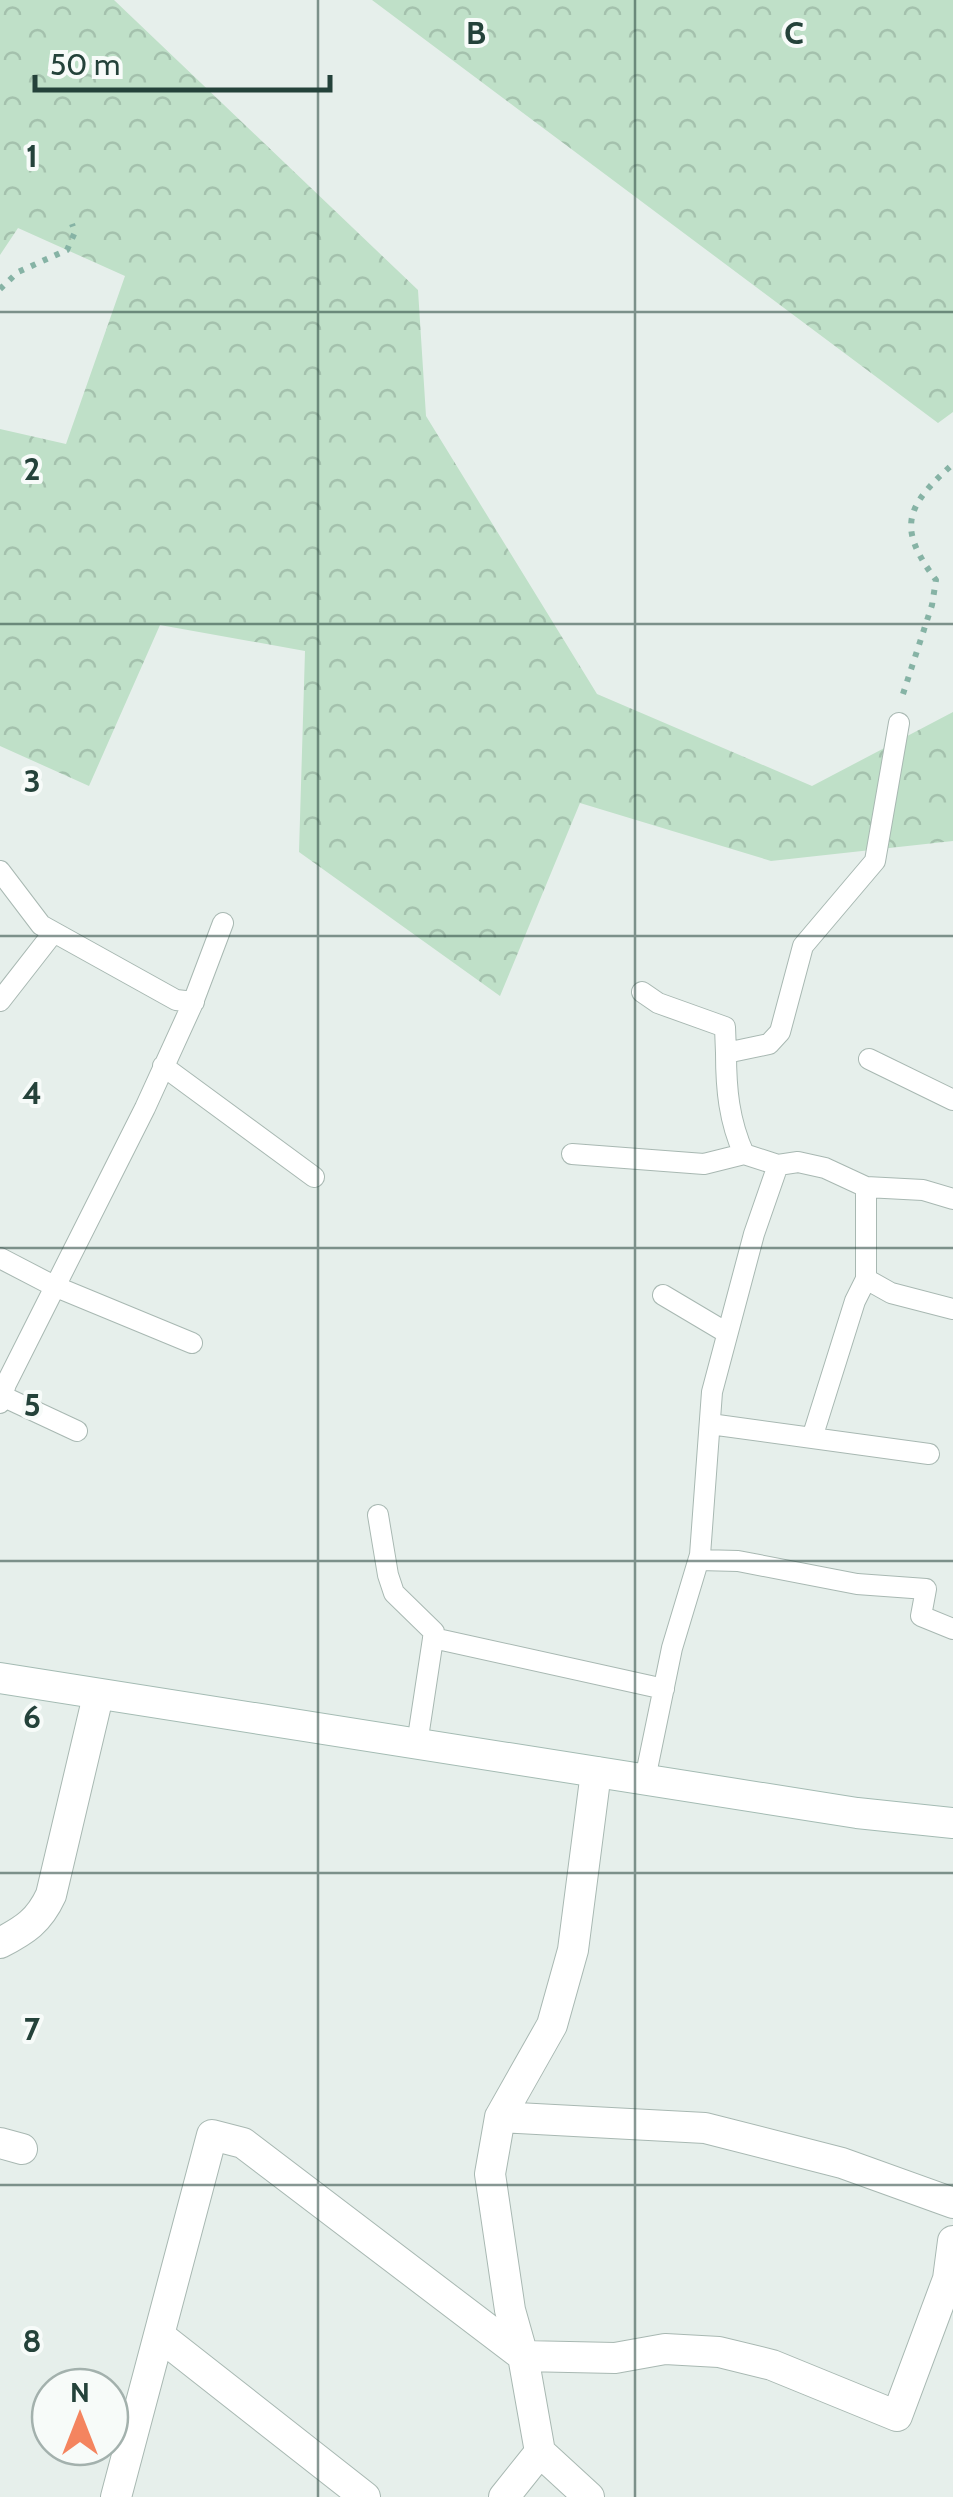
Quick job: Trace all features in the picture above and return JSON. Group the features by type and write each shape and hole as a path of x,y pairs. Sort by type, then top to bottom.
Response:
{"street":[{"path":"1,1678 857,1813 953,1823"},
{"path":"0,1943 30,1927 42,1915 52,1895 98,1696"},
{"path":"589,2497 540,2452 523,2356 510,2310 490,2174 500,2117 552,2025 573,1950 596,1772"},
{"path":"500,2117 705,2128 842,2163 953,2203"},
{"path":"116,2497 212,2135 243,2143 523,2356 616,2358 665,2349 719,2352 772,2365 897,2416 948,2279 953,2240"},
{"path":"160,2336 365,2497"},
{"path":"504,2497 540,2452"}],"lane":[{"path":"726,1053 769,1044 780,1032 803,946 875,860 899,723"},
{"path":"0,872 41,926 176,1000 194,1002"},
{"path":"77,1430 1,1400 194,1002 223,923"},
{"path":"0,1002 52,933"},
{"path":"642,992 658,1003 725,1027 726,1093 735,1135 744,1154"},
{"path":"869,1058 953,1100"},
{"path":"164,1066 314,1177"},
{"path":"572,1154 704,1164 744,1154 778,1165 798,1162 825,1168 866,1187 923,1190 953,1199"},
{"path":"645,1780 664,1689 699,1560 712,1392 754,1234 778,1165"},
{"path":"812,1438 855,1301 866,1279 866,1187"},
{"path":"0,1258 54,1286 192,1343"},
{"path":"866,1279 891,1293 953,1309"},
{"path":"663,1296 728,1334"},
{"path":"710,1424 929,1454"},
{"path":"378,1515 394,1593 434,1632 417,1744"},
{"path":"699,1560 738,1561 857,1584 926,1588 921,1616 953,1628"},
{"path":"433,1638 664,1689"},
{"path":"0,1654 1,1678"}],"path":[{"path":"0,289 18,272 67,250 75,232 72,224"},
{"path":"899,723 903,689 918,652 936,580 916,554 910,520 926,488 953,464"}],"green space":[{"path":"0,0 114,0 418,290 426,416 597,694 812,786 953,712 953,841 771,861 580,803 500,996 299,852 305,651 160,625 89,786 0,746 0,429 66,444 125,276 18,228 0,255"},
{"path":"372,0 953,0 953,412 938,423"}]}
